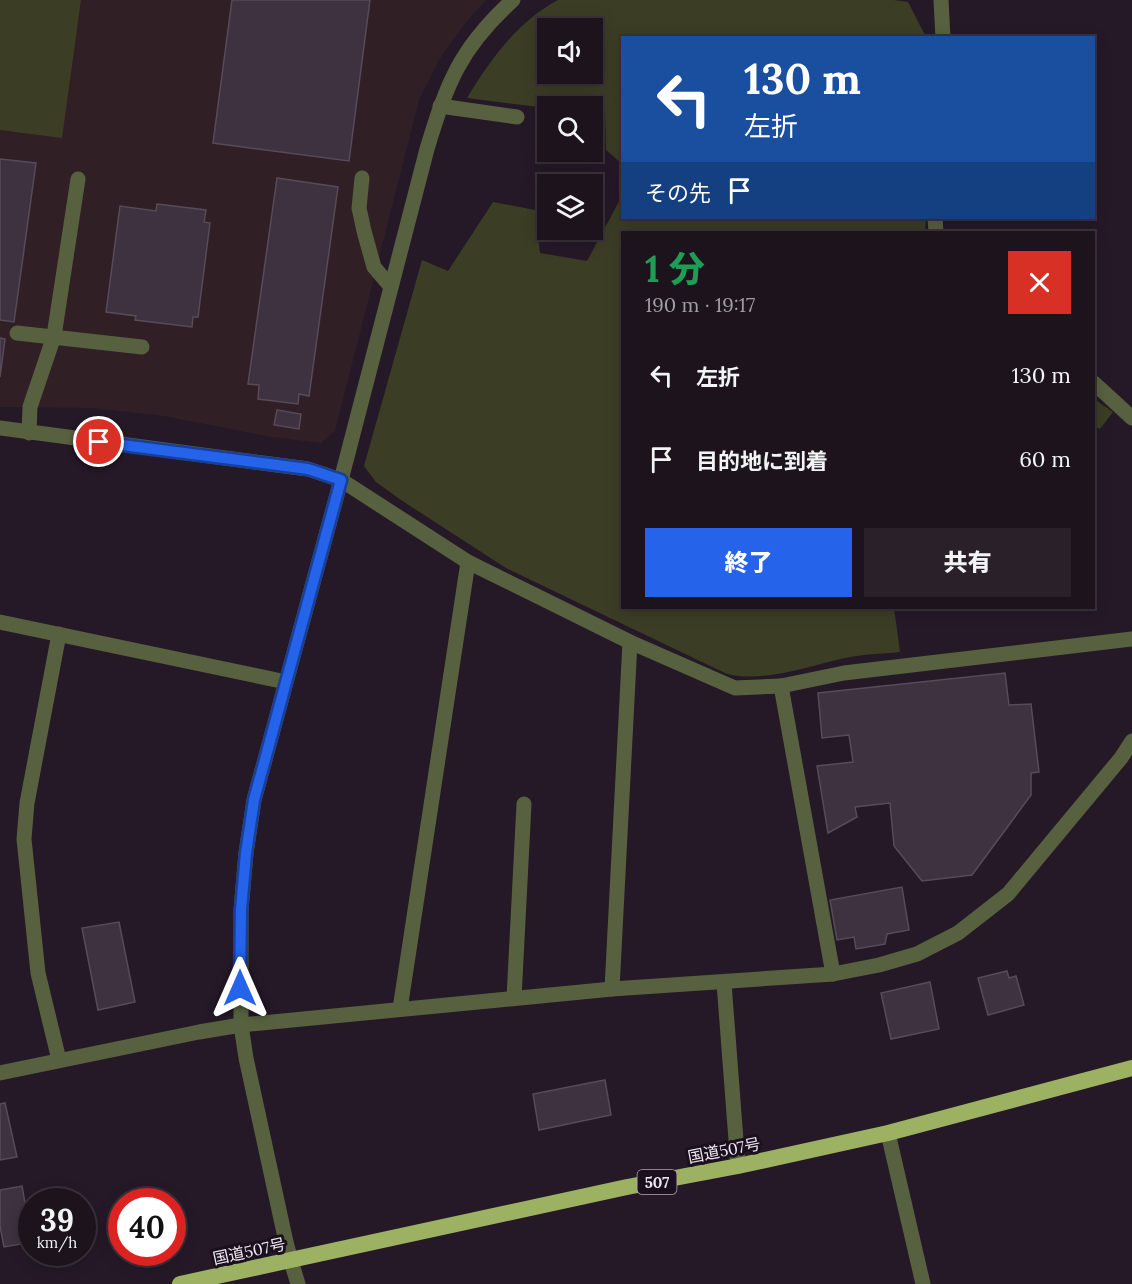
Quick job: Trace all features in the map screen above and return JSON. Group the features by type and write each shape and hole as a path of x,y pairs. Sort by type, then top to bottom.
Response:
{"highway":[{"name":"国道507号","path":"180,1284 888,1132 1132,1068"}],"street":[{"path":"298,1284 246,1058 241,1025 241,910 254,800 440,106 457,66 479,34 513,0"},
{"path":"942,0 943,36"},
{"path":"440,106 518,117"},
{"path":"362,178 359,208 364,231 374,267 391,287"},
{"path":"29,433 30,407 54,336 78,179"},
{"path":"17,333 142,347"},
{"path":"1095,384 1131,415"},
{"path":"0,428 308,469 341,480 468,562 630,642 735,688 781,686 844,673 1132,639"},
{"path":"400,1009 468,562"},
{"path":"0,622 285,682"},
{"path":"59,634 27,803 24,839 38,973 59,1060"},
{"path":"612,989 630,642"},
{"path":"781,686 833,974"},
{"path":"0,1073 241,1025 612,989 833,974 879,965 917,954 958,933 1008,894 1121,758 1132,741"},
{"path":"514,998 524,804"},
{"path":"724,983 738,1166"},
{"path":"888,1132 923,1284"}],"shaded area":[{"path":"0,0 486,0 463,26 439,60 419,100 335,431 321,443 271,437 164,416 93,408 0,407"}],"green space":[{"path":"0,0 81,0 62,138 0,130"},
{"path":"558,0 894,0 908,2 925,36 621,36 621,163 606,150 603,96 537,96 537,107 467,98 495,56 518,30"},
{"path":"621,198 621,219 926,219 925,231 621,231 621,609 894,609 900,652 852,657 771,675 727,674 506,568 376,482 364,466 422,260 448,271 493,202 535,210 540,253 587,261 598,240 603,240 603,231"},
{"path":"1095,400 1113,412 1100,429 1095,426"}],"building":[{"path":"232,0 370,0 349,161 213,143"},
{"path":"0,159 36,163 14,322 0,320"},
{"path":"277,178 338,187 309,396 299,394 298,404 258,399 259,385 248,384"},
{"path":"157,204 206,210 204,222 210,223 198,317 193,317 192,327 135,320 136,316 106,312 120,206 156,211"},
{"path":"0,338 5,339 0,377"},
{"path":"277,410 301,414 299,429 274,425"},
{"path":"1005,673 1009,705 1031,704 1039,772 1031,773 1031,795 972,875 922,881 894,846 890,803 855,807 857,817 828,833 817,766 853,762 849,735 822,738 818,693"},
{"path":"902,887 909,930 887,934 885,944 856,949 854,937 837,940 830,900"},
{"path":"119,922 135,1002 98,1010 82,928"},
{"path":"1007,971 1009,978 1016,976 1024,1005 988,1015 978,978"},
{"path":"930,982 939,1029 891,1039 881,993"},
{"path":"605,1080 611,1115 539,1130 533,1094"},
{"path":"5,1103 17,1157 0,1160 0,1104"},
{"path":"22,1186 22,1188 18,1188 18,1244 4,1247 0,1226 0,1190"}],"route":[{"path":"99,442 308,469 341,480 254,800 241,910 240,988"}]}
